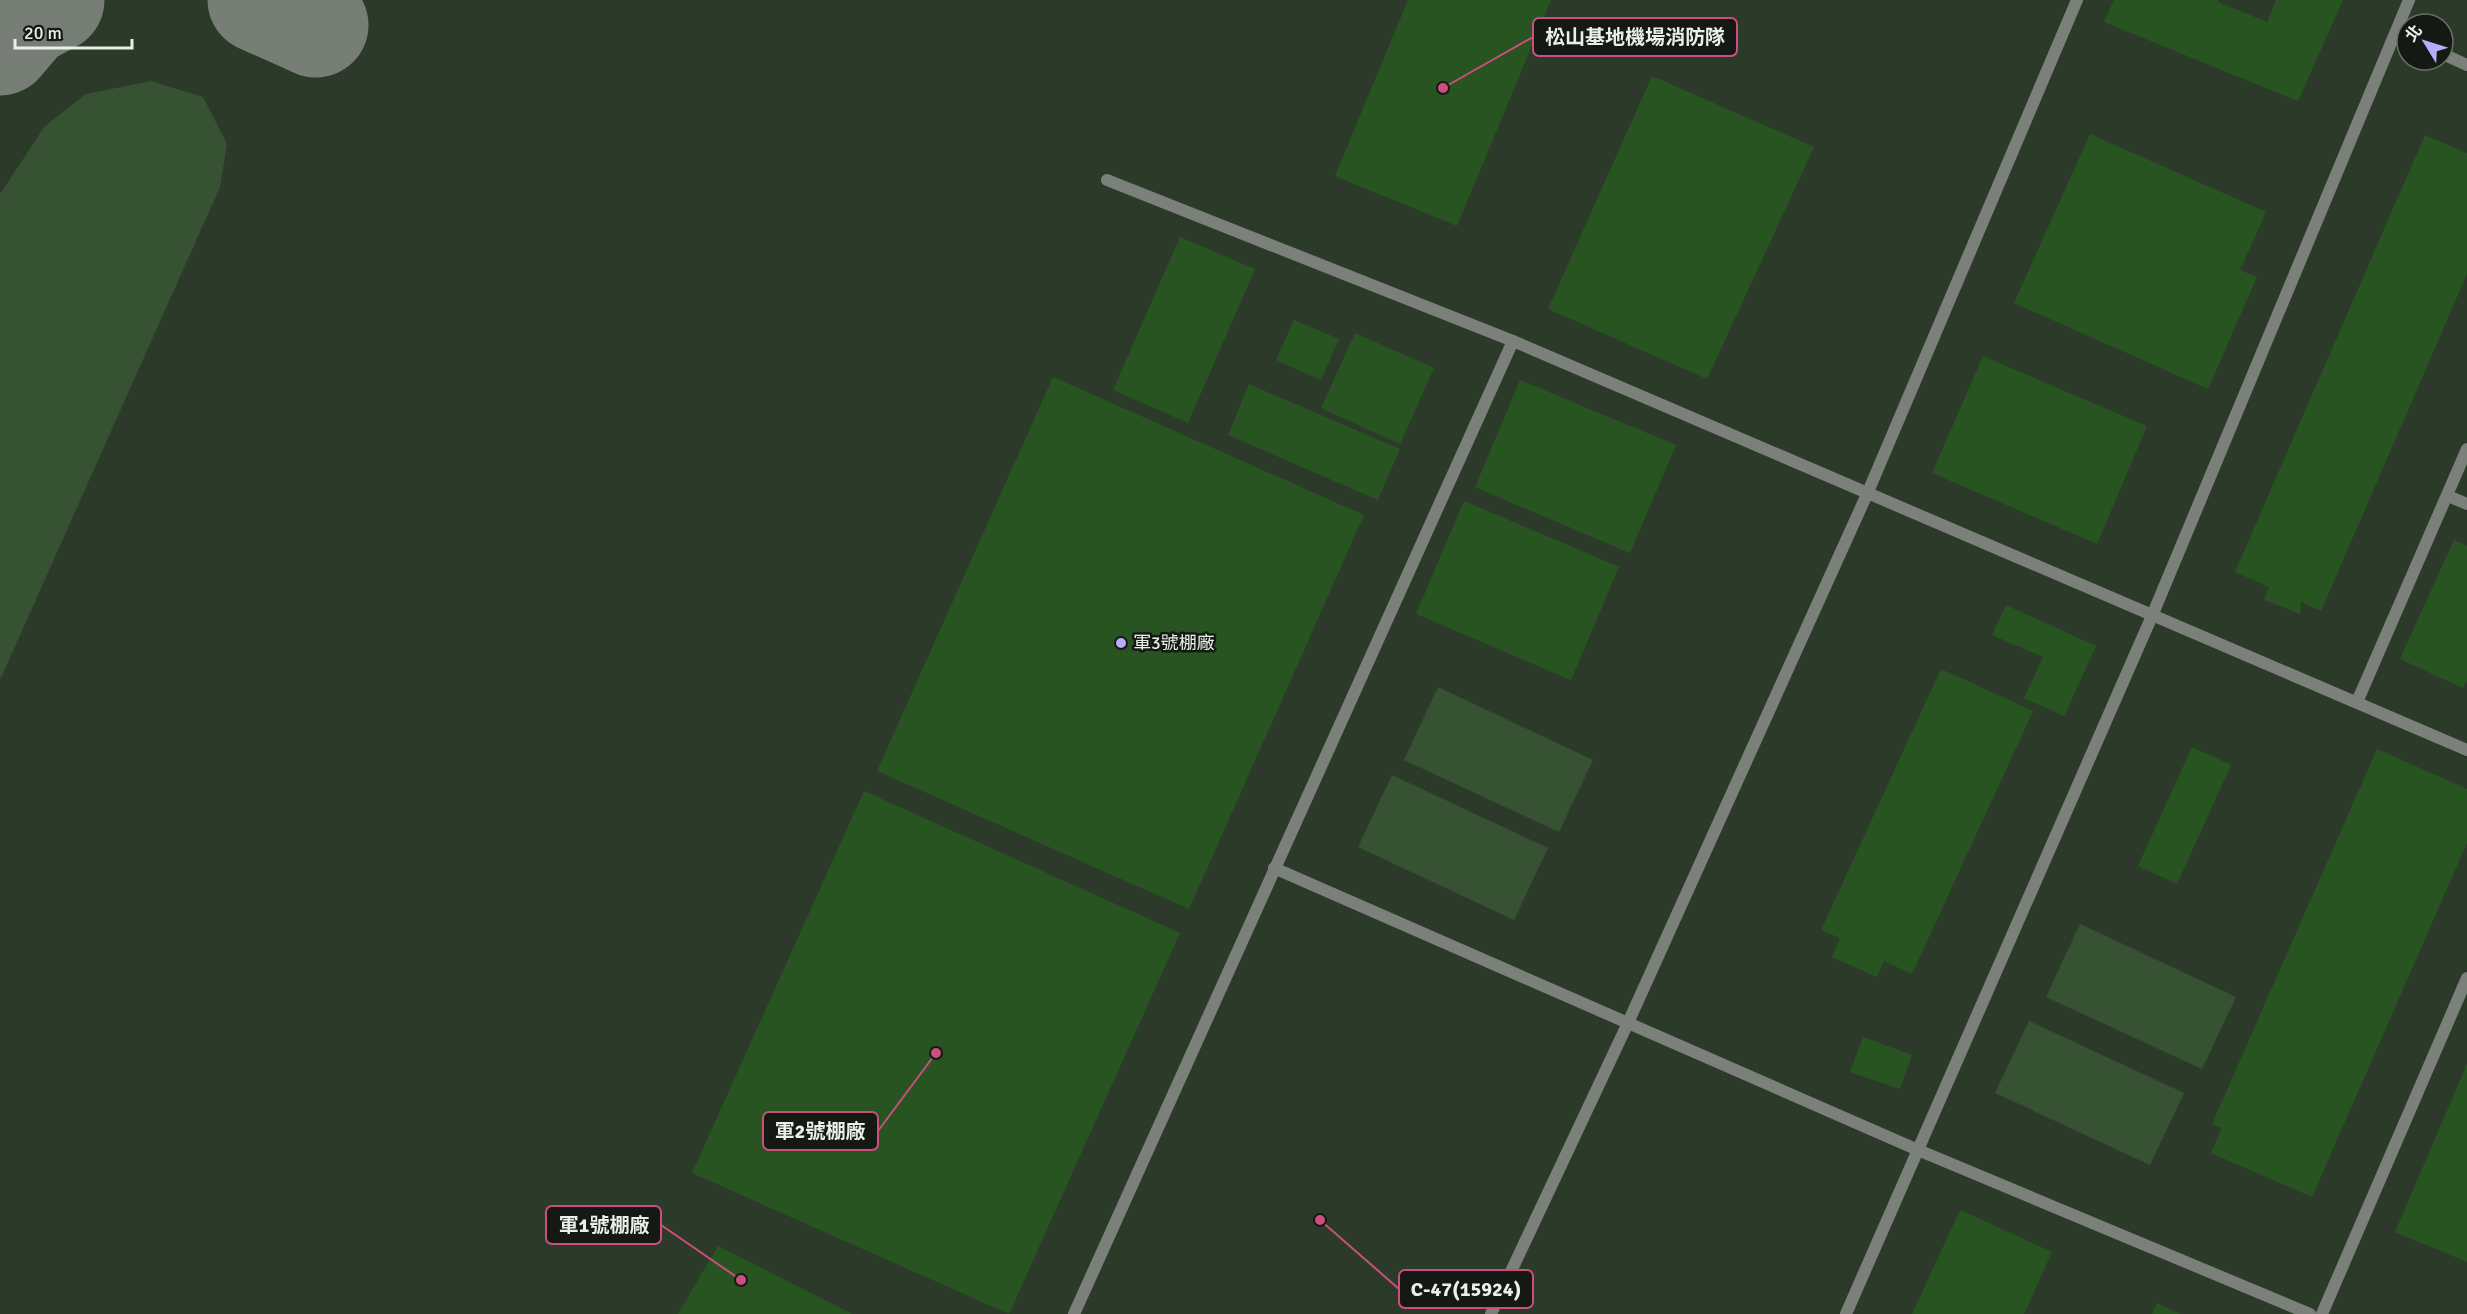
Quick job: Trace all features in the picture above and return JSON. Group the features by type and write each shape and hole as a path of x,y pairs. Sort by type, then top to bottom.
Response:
{"lane":[{"path":"1491,1314 1627,1025 1868,492 2077,0"},
{"path":"1845,1314 2152,616 2395,49"},
{"path":"1107,180 1513,341 2467,750"},
{"path":"1074,1314 1513,341"},
{"path":"2357,702 2467,449"},
{"path":"2448,496 2467,504"},
{"path":"1274,868 1627,1025 2310,1314"},
{"path":"2322,1314 2467,978"}],"shaded area":[{"path":"0,0 2467,0 2467,1314 0,1314"}],"green space":[{"path":"151,81 203,97 227,144 220,187 0,680 0,194 45,126 86,94"},
{"path":"1438,687 1593,760 1559,832 1404,760"},
{"path":"1392,775 1548,848 1514,920 1358,847"},
{"path":"2080,924 2236,997 2202,1069 2046,997"},
{"path":"2029,1021 2184,1093 2150,1165 1995,1093"}],"building":[{"path":"1408,0 1551,0 1457,226 1335,176"},
{"path":"2114,0 2219,0 2218,2 2267,22 2276,0 2343,0 2298,101 2104,22"},
{"path":"1652,76 1814,147 1707,379 1548,309"},
{"path":"2090,134 2266,212 2240,270 2257,277 2208,389 2014,303"},
{"path":"2425,135 2467,153 2467,274 2321,611 2301,602 2300,614 2264,600 2269,587 2235,572"},
{"path":"1180,237 1255,269 1188,423 1113,390"},
{"path":"1294,320 1339,339 1321,380 1276,360"},
{"path":"1355,333 1434,368 1400,444 1321,408"},
{"path":"1983,356 2147,426 2097,544 1932,473"},
{"name":"軍3號棚廠","path":"1053,377 1364,515 1189,909 877,771"},
{"path":"1520,380 1676,445 1630,553 1475,487"},
{"path":"1249,384 1400,449 1378,500 1228,435"},
{"path":"1464,501 1619,567 1571,680 1416,614"},
{"path":"2454,540 2467,546 2467,680 2463,688 2400,659"},
{"path":"2006,605 2096,646 2064,716 2024,698 2043,657 1992,635"},
{"path":"1941,669 2033,711 1912,974 1884,961 1877,977 1832,957 1840,938 1821,930"},
{"path":"2192,747 2231,765 2177,884 2138,866"},
{"path":"2377,749 2467,789 2467,843 2312,1197 2211,1153 2222,1128 2212,1124"},
{"path":"864,791 1180,933 1009,1314 692,1173"},
{"path":"1863,1037 1912,1055 1900,1089 1850,1072"},
{"path":"2467,1064 2467,1262 2395,1232"},
{"path":"1960,1210 2052,1252 2024,1314 1912,1314"},
{"path":"718,1246 852,1314 678,1314"},
{"path":"2157,1303 2180,1314 2152,1314"}],"taxiway":[{"path":"0,43 24,15 52,0"},
{"path":"260,0 316,25"}],"place":[{"name":"松山基地機場消防隊","path":"1443,88"},
{"name":"軍3號棚廠","path":"1121,643"},
{"name":"軍2號棚廠","path":"936,1053"},
{"name":"C-47(15924)","path":"1320,1220"},
{"name":"軍1號棚廠","path":"741,1280"}]}
